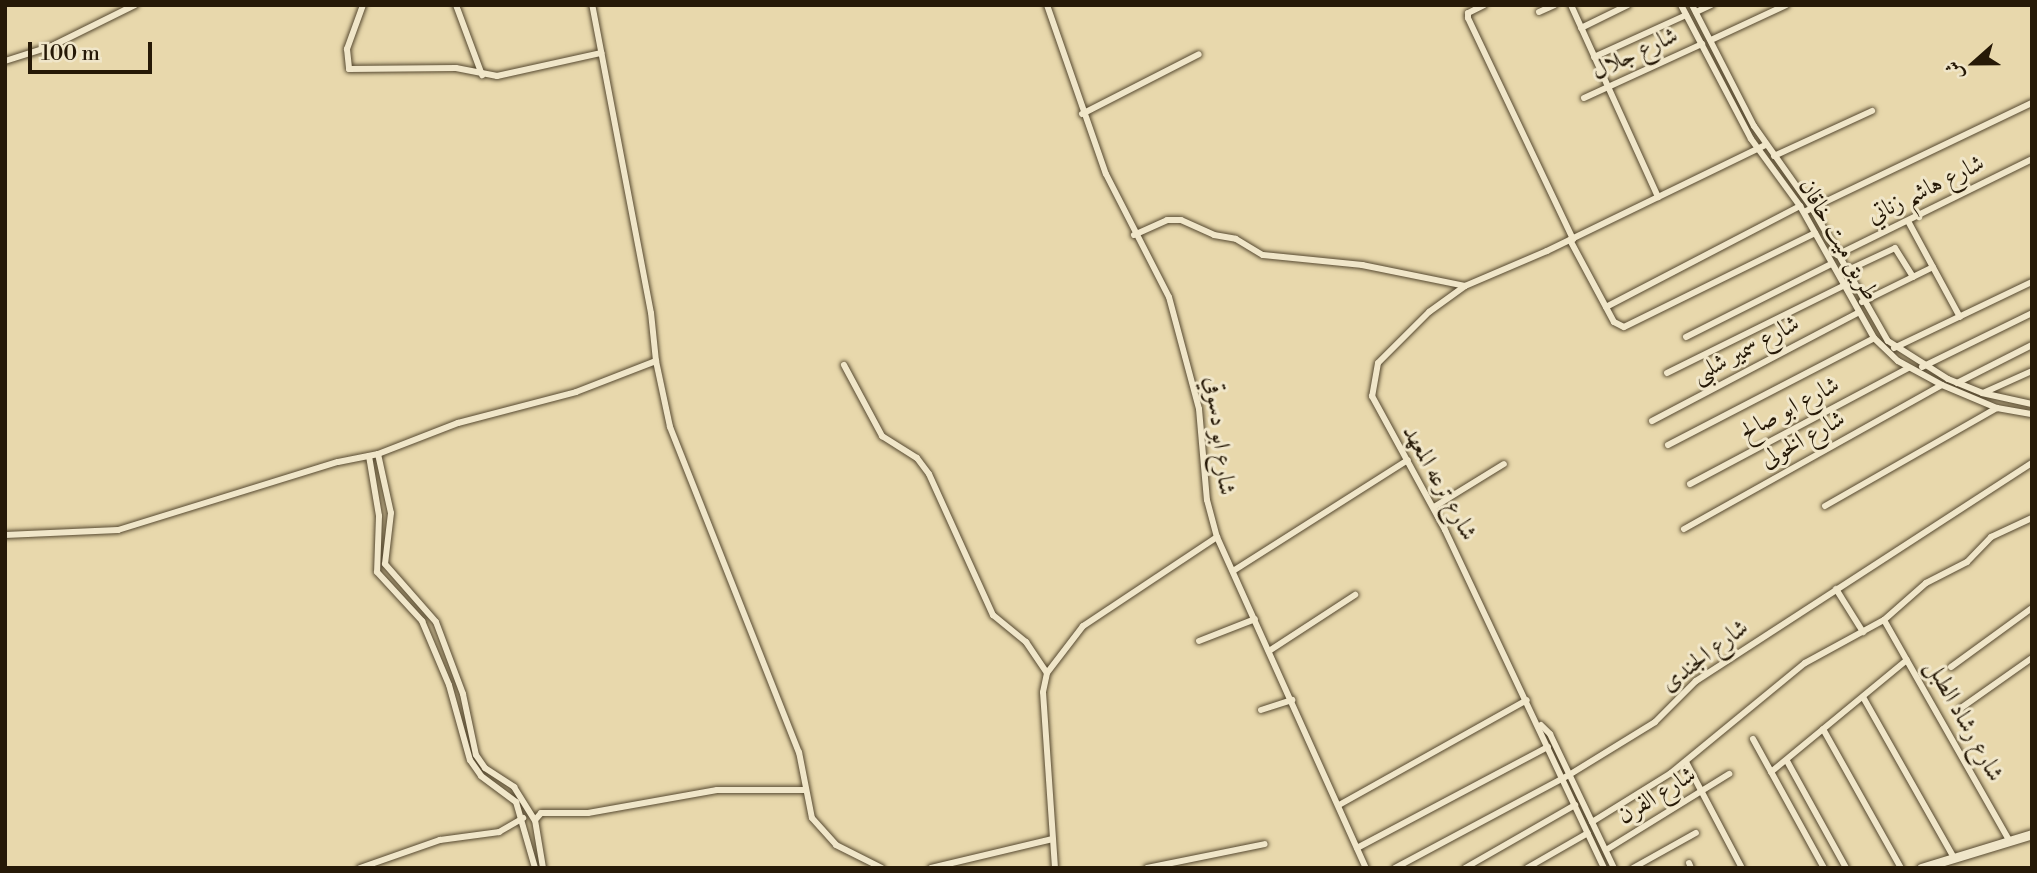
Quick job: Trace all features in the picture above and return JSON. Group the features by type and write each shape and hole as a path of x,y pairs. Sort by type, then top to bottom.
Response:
{"main road":[{"path":"1921,868 2032,834"}],"street":[{"path":"5,61 29,55 135,5"},
{"path":"363,5 347,49 349,69 381,65 456,68 497,76 601,53"},
{"path":"456,5 482,75"},
{"path":"592,5 670,427 793,733 806,790 821,830 857,859 882,868"},
{"name":"شارع ابو دسوقي","path":"1047,5 1082,114 1134,235 1169,297 1191,368 1208,508 1217,537 1366,868"},
{"path":"1484,5 1471,11 1468,18 1614,322 1629,326 1815,233"},
{"path":"1539,12 1555,5"},
{"path":"1571,5 1658,197"},
{"path":"1581,28 1628,5"},
{"name":"طريق ميت خاقان","path":"1681,5 1757,148 1802,209 1874,338 1908,368 1942,386 1997,408 2032,414"},
{"path":"1694,9 1711,5"},
{"path":"1710,40 1786,5"},
{"name":"طريق ميت خاقان","path":"1694,9 1765,145 1812,208 1862,302 1894,348 1922,367 1957,383 1982,393 2032,404"},
{"path":"1594,57 1686,15"},
{"name":"شارع جلال","path":"1584,98 1702,44"},
{"path":"1082,114 1199,54"},
{"path":"1606,307 1802,209 1812,208 2032,103"},
{"path":"1774,156 1872,111"},
{"name":"شارع ترعه المعهد","path":"1614,868 1592,822 1548,747 1539,723 1434,508 1371,396 1373,373 1429,312 1465,286 1572,239 1765,145"},
{"name":"شارع هاشم زناتي","path":"1837,255 2032,159"},
{"path":"1134,235 1167,220 1181,220 1277,258 1362,265 1465,286"},
{"path":"1908,220 1960,317"},
{"path":"1846,271 1895,247 1913,277"},
{"path":"1686,337 1831,264"},
{"path":"1862,302 1933,267"},
{"path":"1894,348 2032,282"},
{"path":"1667,373 1843,286"},
{"name":"شارع سمير شلبى","path":"1652,421 1858,313"},
{"path":"1922,367 2032,313"},
{"path":"1668,445 1874,338"},
{"path":"1957,383 2032,345"},
{"path":"5,535 117,530 378,454 458,423 576,391 656,361"},
{"path":"844,365 882,436 917,458 929,474 993,615 1026,642 1047,673"},
{"name":"شارع ابو صالح","path":"1690,484 1908,368"},
{"path":"1982,393 2032,371"},
{"name":"شارع الخولى","path":"1684,529 1942,386"},
{"path":"1825,506 1997,408"},
{"path":"378,454 391,513 385,564 436,622 456,672 480,764 516,789 535,820 543,868"},
{"path":"369,456 379,516 377,572 412,606 435,647 473,766 512,797 523,818 535,868"},
{"path":"1233,570 1408,460"},
{"name":"شارع الجندى","path":"1395,868 1566,776 1655,722 1696,681 2032,463"},
{"path":"1434,508 1504,464"},
{"path":"1592,822 1686,762 1779,682 1884,620 1926,583 1967,562 1991,537 2032,518"},
{"path":"1055,868 1043,692 1047,673 1083,626 1217,537"},
{"path":"1836,589 1863,632"},
{"path":"1269,651 1355,595"},
{"path":"1951,667 2032,608"},
{"path":"1199,641 1255,619"},
{"name":"شارع رشاد الطبل","path":"1884,620 2010,842"},
{"path":"1961,708 2032,658"},
{"path":"1771,772 1907,660"},
{"path":"1863,696 1954,858"},
{"path":"1261,710 1292,700"},
{"path":"1339,805 1528,700"},
{"name":"شارع ترعه المعهد","path":"1539,723 1550,734 1575,806 1601,867"},
{"path":"1823,729 1901,868"},
{"path":"1753,738 1824,868"},
{"path":"1357,848 1548,747"},
{"path":"1787,761 1846,868"},
{"path":"1686,762 1742,868"},
{"name":"شارع الفرن","path":"1606,850 1729,774"},
{"path":"535,820 541,813 613,809 717,790 806,790"},
{"path":"1465,868 1575,806"},
{"path":"360,868 440,840 499,832 523,818"},
{"path":"1527,868 1588,833"},
{"path":"1633,868 1696,833"},
{"path":"931,868 1053,839"},
{"path":"1593,844 1600,839"},
{"path":"1147,868 1265,844"}]}
